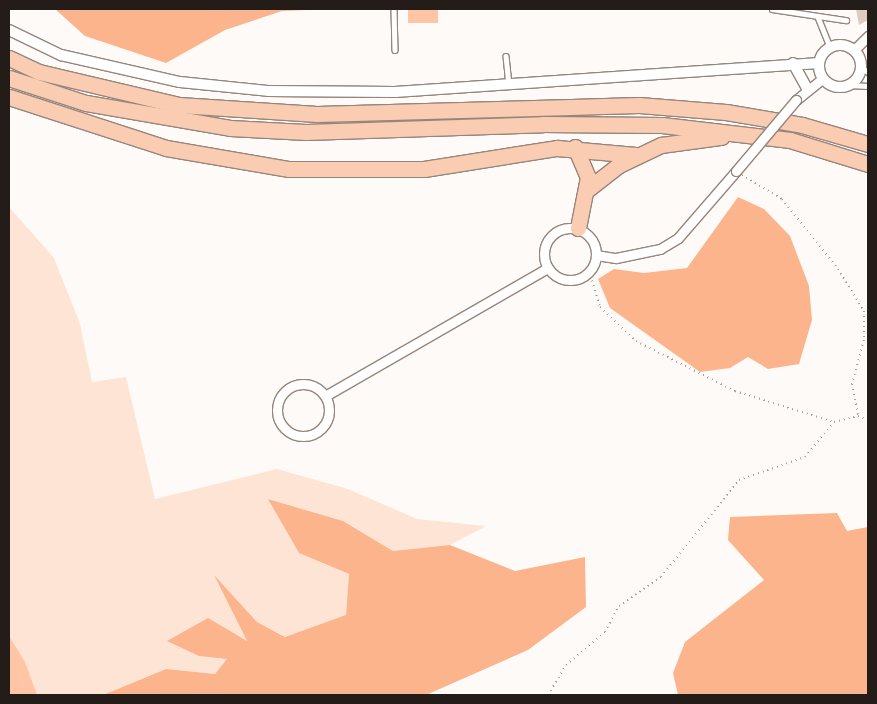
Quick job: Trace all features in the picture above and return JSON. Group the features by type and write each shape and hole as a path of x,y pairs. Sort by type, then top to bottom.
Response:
{"highway":[{"path":"9,58 39,72 108,90 180,105 249,111 393,113 639,104 726,112 802,125 868,144"},
{"path":"9,78 86,103 230,128 306,132 543,124 662,125 790,140 868,165"},
{"path":"9,97 166,148 289,169 424,169 574,147 636,155"},
{"path":"588,189 636,155 681,141 735,137 800,148 868,165"},
{"path":"574,147 585,164 588,189 578,228"}],"street":[{"path":"9,30 61,55 180,82 268,91 395,92 793,63 819,63"},
{"path":"854,50 868,36"},
{"path":"843,44 854,50 865,70 849,85 835,86 823,78 819,63 830,47 843,44"},
{"path":"793,63 807,88"},
{"path":"596,255 616,258 660,249 678,238 796,100 807,88 823,78"},
{"path":"562,228 578,228 592,239 596,255 589,271 568,280 548,268 543,253 548,238 562,228"},
{"path":"325,396 548,268"},
{"path":"312,386 325,396 329,414 313,435 295,436 281,425 278,401 288,389 312,386"}],"lane":[{"path":"394,9 395,50"},
{"path":"772,9 818,18 846,20"},
{"path":"818,18 830,47"},
{"path":"506,56 509,85"},
{"path":"849,85 868,86"},
{"path":"802,125 834,127 868,137"}],"path":[{"path":"736,171 782,199 838,268 864,311 864,340 852,384 858,416"},
{"path":"589,271 600,307 636,341 735,391 834,422 858,416 868,420"},
{"path":"548,695 566,665 605,632 619,606 661,577 739,480 805,458 834,422"}],"shaded area":[{"path":"55,9 331,9 282,11 225,30 166,63 85,36"},
{"path":"408,9 438,9 438,23 408,23"},
{"path":"738,197 764,209 790,236 809,286 812,320 799,364 768,369 748,357 730,368 700,372 610,308 598,279 614,269 644,273 687,268"},
{"path":"9,207 54,258 80,324 92,382 126,377 155,499 277,469 348,489 417,519 486,526 450,545 393,551 343,521 269,499 299,553 349,574 346,616 286,637 257,622 215,577 247,641 199,656 228,659 215,674 166,669 103,695 37,695 9,636"},
{"path":"268,499 343,521 393,551 450,545 515,571 585,557 586,607 528,650 426,695 103,695 166,669 215,674 227,659 199,656 167,641 208,618 247,641 214,575 257,622 285,637 346,615 349,574 299,553"},
{"path":"837,513 847,531 868,527 868,695 678,695 673,673 685,642 764,580 728,540 730,517"},
{"path":"9,636 25,662 37,695 9,695"}],"building":[{"path":"856,9 868,9 868,20 859,25"}]}
